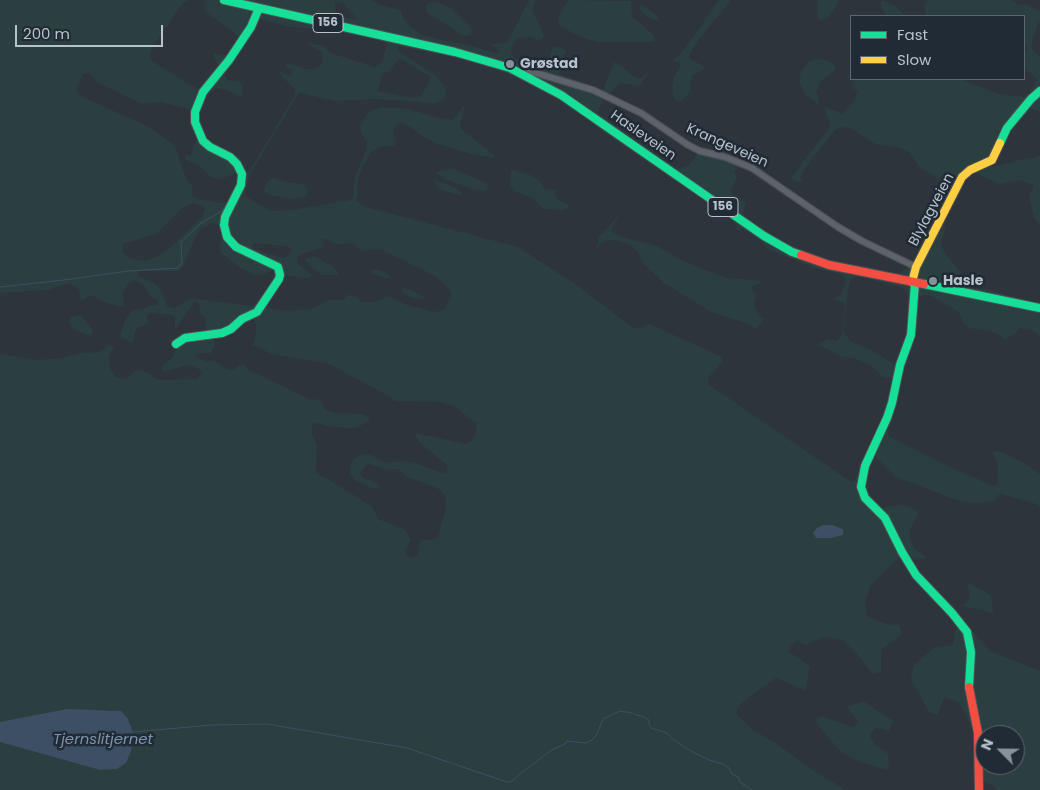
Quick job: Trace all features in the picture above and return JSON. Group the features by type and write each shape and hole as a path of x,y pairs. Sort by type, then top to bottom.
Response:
{"street":[{"name":"Hasleveien","path":"224,0 490,61 518,72 561,95 784,248 822,263 1040,308"},
{"path":"176,344 186,338 222,333 231,329 242,319 257,312 279,280 278,267 236,247 228,238 224,225 225,218 241,185 242,174 237,164 230,158 203,141 196,122 195,112 203,92 229,60 251,27 259,8"},
{"name":"Krangeveien","path":"518,72 536,73 574,83 641,113 688,145 725,157 758,171 838,227 862,241 916,267"},
{"name":"Blylagveien","path":"979,790 978,734 969,689 970,639 967,632 952,614 916,575 890,526 866,498 862,487 865,466 887,418 900,365 911,335 913,282 916,267 962,177 970,170 992,160 1007,128 1040,91"}],"green space":[{"path":"0,0 188,0 182,4 151,50 149,57 153,62 199,90 203,88 220,68 213,55 215,53 230,56 239,38 233,31 205,12 205,1 201,0 372,0 382,6 401,10 403,17 409,25 422,35 497,54 499,50 490,44 507,43 529,0 536,0 532,8 533,13 544,36 542,39 537,40 530,37 517,38 511,49 511,54 514,58 540,69 548,61 552,49 559,47 566,50 559,74 603,90 614,62 639,79 650,69 640,86 621,83 604,98 597,113 676,169 689,166 697,154 712,156 738,165 734,172 737,178 731,191 732,195 746,202 743,216 781,241 824,259 899,274 913,263 941,209 948,186 943,181 920,168 910,153 899,148 875,144 853,129 845,127 836,129 805,168 800,177 803,183 790,179 830,125 824,107 844,114 845,110 851,106 858,92 852,84 854,80 963,80 998,94 1024,97 1030,93 1037,79 1025,68 1025,52 1028,49 1025,43 1025,15 926,15 924,4 927,0 1012,0 1019,5 1027,5 1040,11 1040,22 1038,23 1031,46 1034,52 1040,56 1040,112 1029,108 1005,137 989,164 992,167 1035,158 1040,155 1040,224 1035,220 1029,197 1029,192 1033,190 1034,185 1019,180 999,184 972,171 963,178 941,223 946,227 941,243 944,252 962,274 962,281 967,285 1040,303 1040,336 1032,330 1020,328 1016,333 1008,337 1006,341 990,331 969,328 964,323 959,312 930,295 918,297 916,302 916,324 912,343 887,430 889,436 896,440 952,468 994,486 997,484 998,466 993,453 995,451 1020,461 1040,474 1040,507 1036,504 1002,494 998,495 995,501 974,503 954,499 896,477 874,455 866,473 866,492 876,506 882,508 897,505 910,507 918,511 918,516 911,527 909,538 915,549 928,558 920,559 902,555 871,585 865,601 867,616 886,624 899,625 902,634 881,650 881,672 873,674 843,640 823,637 806,645 797,641 789,646 788,652 810,667 805,690 776,678 742,703 737,709 737,715 753,730 846,790 0,790 0,742 100,770 116,769 126,763 133,732 128,719 111,710 0,722 0,354 37,360 62,358 82,353 99,352 104,350 107,345 114,347 109,356 110,368 115,376 122,379 129,377 136,370 146,372 158,380 196,379 202,374 197,368 187,365 163,372 162,366 173,357 179,343 206,333 207,330 205,326 206,318 199,313 200,304 194,302 176,329 175,317 172,315 151,313 147,315 148,324 137,328 134,341 130,343 126,339 120,338 125,321 132,310 144,309 158,303 158,300 151,297 143,285 135,280 130,282 122,292 124,303 120,307 99,300 94,296 89,296 81,301 79,289 71,284 47,290 0,293","holes":["335,2 342,2 358,20 341,17 335,10","261,19 289,27 326,29 387,43 382,62 375,67 330,53 325,46 306,43 322,52 323,62 320,66 313,69 306,69 287,63 285,66 293,71 291,76 279,71 281,76 295,89 295,95 250,170 246,173 207,141 200,132 199,110 202,102 210,92 216,88 228,90 238,96 242,96 242,83 227,80 224,73","399,46 469,60 499,70 549,92 579,111 601,130 726,214 739,231 741,228 759,239 769,250 818,269 838,273 845,277 846,280 841,295 833,299 845,303 842,334 837,341 828,339 818,345 843,357 854,358 871,365 882,377 894,379 886,415 856,479 851,482 708,384 709,377 723,361 720,356 649,324 641,328 633,328 581,288 518,247 366,207 357,201 358,179 362,167 372,151 383,146 393,146 396,143 393,130 397,124 402,123 438,144 474,155 494,158 494,155 461,129 460,124 465,106 462,107 457,116 452,120 438,118 409,109 380,107 369,112 360,125 362,135 367,141 367,148 355,177 351,200 292,210 271,211 245,196 250,174 298,94 301,93 335,101 376,99 435,103 444,99 447,94 444,85 435,75 401,53 398,49","399,58 431,77 422,95 414,98 378,91 382,74 390,71","89,73 97,82 140,103 161,102 190,109 197,137 191,155 185,155 185,159 200,166 211,177 221,179 238,172 236,188 227,202 220,203 195,198 192,195 192,185 186,179 175,146 149,127 78,95 76,89 83,74","194,203 203,206 205,210 202,217 171,247 156,257 143,261 131,259 123,253 123,244 156,234 182,208","213,223 218,225 222,229 223,236 219,247 221,253 239,267 255,275 264,274 272,270 276,272 269,291 259,303 251,306 191,298 175,308 167,306 158,286 138,276 138,271 179,271 184,265 195,237 202,228","322,239 326,239 337,245 350,243 363,251 380,249 437,277 450,290 451,298 444,310 434,312 387,297 373,302 362,302 355,296 348,295 343,300 328,300 314,308 285,311 265,307 284,277 288,275 306,278 313,276 297,263 297,258 301,254 324,246","255,243 285,246 292,249 288,256 283,258 252,248 252,245","859,276 904,288 907,292 909,301 909,332 898,365 850,341 843,331 851,279","253,318 257,327 253,345 274,355 327,363 395,401 440,402 455,407 477,424 475,436 472,441 466,444 414,433 419,442 448,466 446,473 416,463 402,461 386,463 371,455 362,454 354,459 350,466 350,473 354,479 368,487 378,489 380,485 362,477 360,473 369,464 388,470 400,470 405,476 439,489 446,497 445,511 438,538 420,541 418,556 412,558 407,555 405,550 411,540 404,529 378,519 373,507 317,474 317,446 311,432 313,424 356,428 367,422 370,419 369,417 361,414 333,413 326,410 321,401 311,400 249,370 244,365 239,365 233,370 226,369 216,362 195,357 197,353 211,353 215,344 212,337"]},
{"path":"569,0 631,1 632,17 654,35 655,42 598,42 563,28 558,24 558,19"},
{"path":"719,0 731,0 689,54 690,59 705,67 692,76 690,92 684,99 677,102 673,96 672,87 674,77 681,64 672,59 681,54"},
{"path":"818,0 839,0 834,10 826,19 819,20 817,14"},
{"path":"883,1 895,6 905,15 886,15 880,2"},
{"path":"434,2 451,8 472,29 471,35 462,36 427,13 426,7"},
{"path":"639,4 645,6 659,20 648,17 641,11"},
{"path":"816,59 826,60 833,64 836,69 820,82 816,93 819,98 818,104 806,95 799,82 801,72 808,62"},
{"path":"454,169 488,184 487,189 485,191 470,188 444,179 435,172"},
{"path":"512,170 528,174 539,180 546,190 555,190 558,199 569,206 569,208 563,210 543,208 533,198 516,192 510,185"},
{"path":"273,178 285,182 303,184 308,189 307,196 293,199 267,194 264,192 265,187 269,180"},
{"path":"434,179 456,188 463,194 459,195 441,190"},
{"path":"620,212 611,231 621,237 657,246 681,260 726,278 763,281 751,289 756,294 754,303 757,314 764,319 756,329 746,323 713,313 664,283 644,264 637,251 629,244 614,240 606,241 600,244 596,252 599,236 609,227"},
{"path":"315,256 333,267 340,275 321,275 305,259"},
{"path":"371,270 381,270 393,278 384,278 371,273"},
{"path":"404,288 412,290 426,299 412,298 403,293 401,290"},
{"path":"81,315 92,329 93,334 87,335 70,326 69,321 71,317"},
{"path":"967,582 991,595 993,613 962,606 970,596"},
{"path":"959,614 989,651 1040,671 1040,790 997,790 993,785 982,782 981,775 1025,775 1025,725 975,725 975,734 959,702 944,697 938,715 929,712 911,679 914,665 934,648 953,645"},
{"path":"863,701 893,721 889,731 875,728 870,736 875,744 888,754 889,770 859,762 845,754 838,749 818,725 816,719 824,717 853,727 859,723 847,707"}],"water":[{"path":"823,525 832,525 843,529 843,535 831,538 816,538 813,533"},
{"name":"Tjernslitjernet","path":"67,709 121,711 128,719 133,732 131,751 126,763 117,769 100,770 0,742 0,722"}],"waterway":[{"path":"0,287 128,271 178,268 182,263 181,242 201,223 222,211 230,198"},
{"path":"133,732 212,725 267,724 407,748 511,782 553,749 565,744 567,741 586,743 592,740 597,734 603,719 620,711 632,713"},
{"path":"634,714 649,720 651,728 667,733 671,738 689,750 709,760 723,764 729,768 732,774 738,777 740,782 752,790"}],"traffic: fast":[{"path":"224,0 455,52 510,68 561,95 764,236 801,255"},
{"path":"176,344 185,338 222,333 231,329 242,319 257,312 280,275 278,267 236,247 227,237 224,225 225,217 241,185 242,174 237,164 230,157 210,147 203,141 195,122 195,112 203,92 229,60 251,27 259,8"},
{"path":"1000,143 1007,128 1040,91"},
{"path":"915,283 911,335 900,365 892,403 865,466 861,487 865,498 885,518 916,575 967,632 971,652 969,687"},
{"path":"924,284 1040,308"}],"traffic: slow":[{"path":"912,282 916,267 962,177 970,170 992,160 1000,143"}],"traffic: jam":[{"path":"801,255 829,265 924,284"},
{"path":"969,687 978,733 979,790"}],"place":[{"name":"Grøstad","path":"510,64"},
{"name":"Hasle","path":"933,281"}]}
